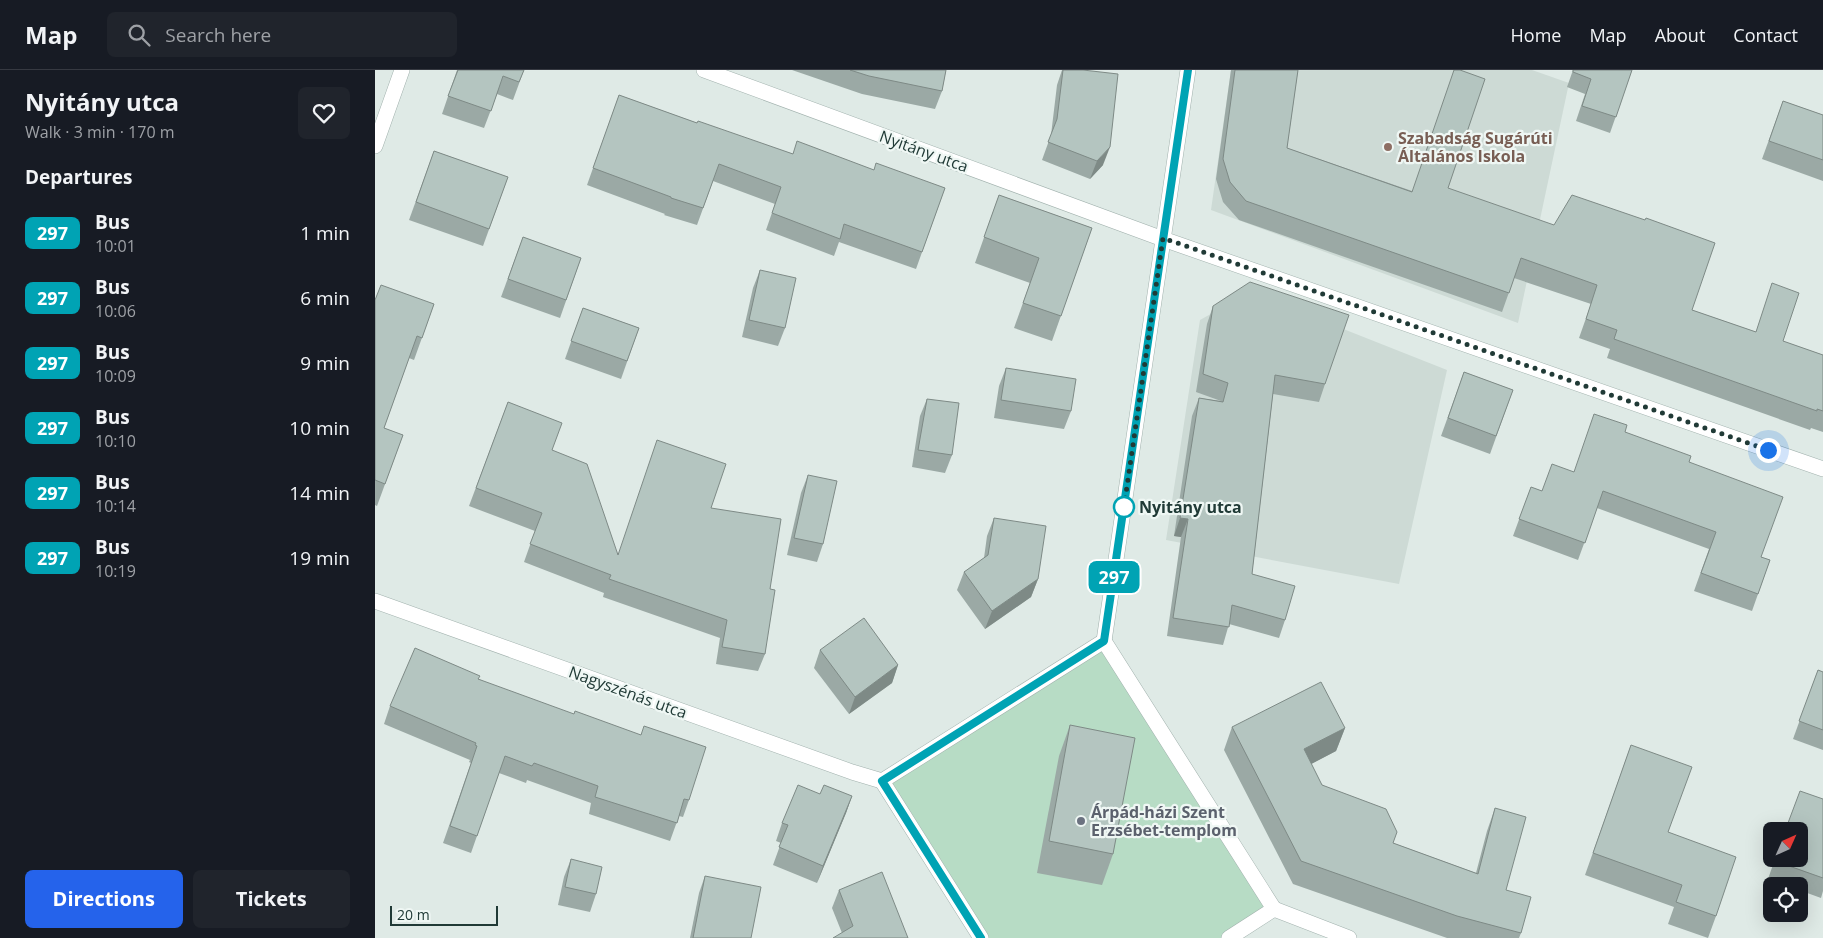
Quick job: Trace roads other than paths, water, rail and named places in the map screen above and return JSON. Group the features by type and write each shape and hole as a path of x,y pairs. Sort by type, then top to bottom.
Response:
{"street":[{"path":"375,146 402,70"},
{"name":"Nyitány utca","path":"704,70 1163,238 1823,469"},
{"path":"1188,70 1104,641 1274,910 1349,938"},
{"name":"Nagyszénás utca","path":"375,601 852,772 882,781"},
{"path":"981,938 882,781 1104,641"},
{"path":"1229,938 1274,910"}],"place":[{"name":"Szabadság Sugárúti Általános Iskola","path":"1388,147"},
{"name":"Nyitány utca","path":"1124,507"},
{"name":"Árpád-házi Szent Erzsébet-templom","path":"1081,821"}]}
